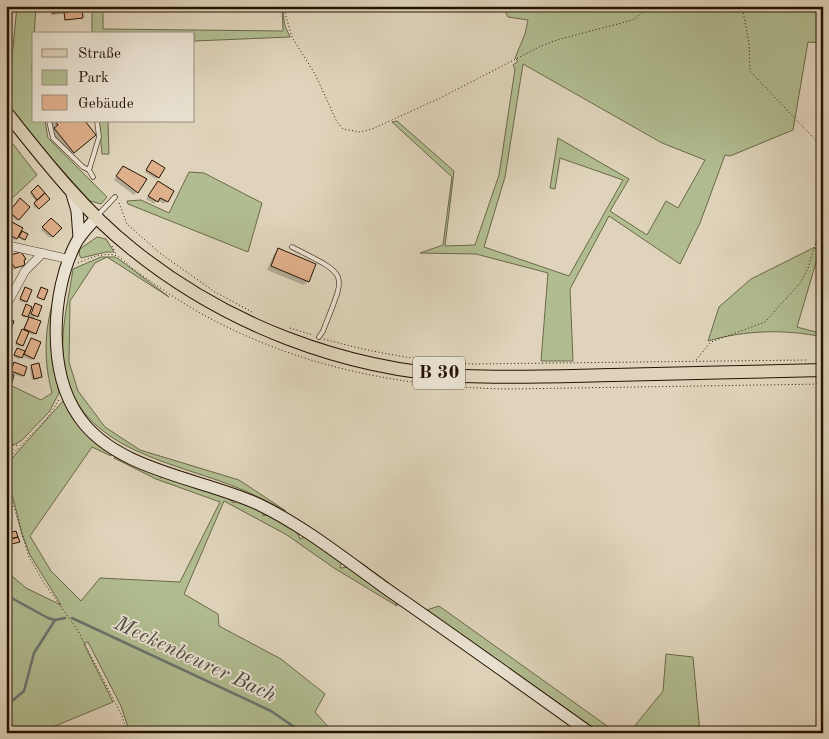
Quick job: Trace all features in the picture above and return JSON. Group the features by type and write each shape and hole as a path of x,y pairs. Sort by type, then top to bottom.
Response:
{"main road":[{"name":"B 30","path":"6,112 72,194 131,249 166,275 237,318 317,349 387,366 462,376 823,370"}],"street":[{"path":"72,194 77,210 79,238"},
{"path":"96,218 79,238 68,260 57,323 58,368 66,395 78,417 103,442 125,456 259,504 316,538 590,733"},
{"path":"6,245 68,260"},
{"path":"6,306 25,271 43,253"}],"lane":[{"path":"49,122 53,138 83,167 89,170 93,177"},
{"path":"89,170 99,137 97,122"},
{"path":"96,218 115,197"},
{"path":"292,247 330,266 338,274 341,284 319,337"}],"path":[{"path":"283,6 284,17 292,37 314,74 337,122 343,129 360,132 372,129 438,99 541,46 560,38 633,20 650,6"},
{"path":"742,6 749,43 750,71 823,148"},
{"path":"115,197 123,210 127,224 162,254 215,292 255,313"},
{"path":"695,360 711,342 765,322 795,289 808,268 823,220"},
{"path":"68,260 77,264 97,255 116,255 161,288 200,311 272,347 329,366 395,380 464,388 512,390 823,384"},
{"path":"290,328 363,350 423,361 532,364 695,360 814,360"},
{"path":"66,395 59,400 38,428 9,458 6,477 25,548 44,583 77,629 122,716 127,733"},
{"path":"6,442 19,446"},
{"path":"6,452 17,448"}],"green space":[{"path":"17,6 36,6 34,32 32,32 32,122 45,122 48,138 107,197 101,204 90,201 45,151 6,102 6,56 12,58"},
{"path":"92,6 103,6 103,29 283,31 282,6 285,26 290,37 195,41 195,32 92,32"},
{"path":"502,6 823,6 823,43 808,42 793,130 730,156 725,155 700,223 680,264 609,216 570,289 573,361 541,361 548,273 476,254 420,253 443,245 452,177 392,122 397,121 454,171 445,246 475,245 499,175 515,69 513,65 518,61 515,58 525,34 528,20 508,17","holes":["523,64 662,143 705,160 678,208 666,201 647,235 610,211 629,179 558,138 550,188 555,189 560,158 623,180 569,276 484,247 505,177"]},
{"path":"99,122 108,122 109,154 102,154"},
{"path":"6,135 37,175 6,204"},
{"path":"189,172 204,173 262,203 248,252 128,204 127,201 141,200 169,213"},
{"path":"97,237 106,239 114,252 81,258 79,254 80,249"},
{"path":"813,248 820,249 797,327 823,334 823,337 809,334 765,332 722,337 708,341 719,307 751,279"},
{"path":"101,257 107,257 95,263 70,301 69,362 78,391 105,427 140,450 239,480 286,511 244,490 154,458 127,446 103,431 83,412 69,387 63,355 64,323 73,269"},
{"path":"107,257 115,257 120,260 169,297"},
{"path":"58,285 51,346 59,393 49,412 21,441 6,449 6,383 41,400 52,393 47,365 46,339 50,312"},
{"path":"63,401 111,450 111,456 92,447 30,536 51,571 81,601 100,578 180,582 220,502 156,479 114,458 118,455 159,475 161,478 164,475 196,484 195,488 199,489 201,486 231,496 231,501 234,503 238,499 263,511 263,516 269,514 297,532 300,539 305,537 341,563 340,568 348,567 396,602 397,606 334,568 287,535 224,501 184,594 218,614 219,626 281,659 325,694 315,712 330,729 331,733 130,733 121,706 88,642 84,644 113,702 53,727 55,733 6,733 6,571 26,588 61,605 30,555 22,534 8,478 10,462"},
{"path":"439,606 617,733 601,733 427,610"},
{"path":"666,654 693,657 700,733 629,733 663,691"}],"building":[{"path":"52,6 69,6 69,12 52,13"},
{"path":"69,6 82,6 83,18 65,20 64,12 69,12"},
{"path":"56,122 86,122 96,135 74,153 54,128 58,125"},
{"path":"152,160 165,168 159,178 146,170"},
{"path":"123,166 147,179 138,193 116,176"},
{"path":"158,181 174,191 168,202 160,198 158,202 148,196"},
{"path":"38,185 45,193 37,200 31,192"},
{"path":"45,193 50,199 39,209 34,203"},
{"path":"20,198 30,207 19,220 9,212"},
{"path":"51,218 62,228 53,237 42,227"},
{"path":"12,222 23,228 17,239 6,233"},
{"path":"22,231 28,234 25,240 19,237"},
{"path":"278,248 316,264 309,282 271,266"},
{"path":"21,252 26,259 24,260 25,265 15,268 7,256"},
{"path":"25,287 32,290 27,302 20,299"},
{"path":"41,287 48,290 44,300 37,297"},
{"path":"35,303 42,306 38,317 31,314"},
{"path":"26,304 32,307 28,317 22,315"},
{"path":"29,317 41,321 36,334 24,329"},
{"path":"6,318 14,321 9,336 6,335"},
{"path":"22,329 29,332 23,346 16,343"},
{"path":"31,338 41,342 34,359 24,354"},
{"path":"17,348 25,351 22,358 14,355"},
{"path":"14,362 27,367 24,376 11,371"},
{"path":"39,363 42,377 34,379 31,365"},
{"path":"6,372 14,375 12,383 6,381"},
{"path":"16,531 18,537 10,539 9,533"},
{"path":"18,537 20,542 12,544 10,539"}],"waterway":[{"name":"Meckenbeurer Bach","path":"6,595 48,618 55,620 65,618"},
{"name":"Meckenbeurer Bach","path":"72,618 271,711 303,733"},
{"path":"6,706 24,691 34,653 55,620"}]}
